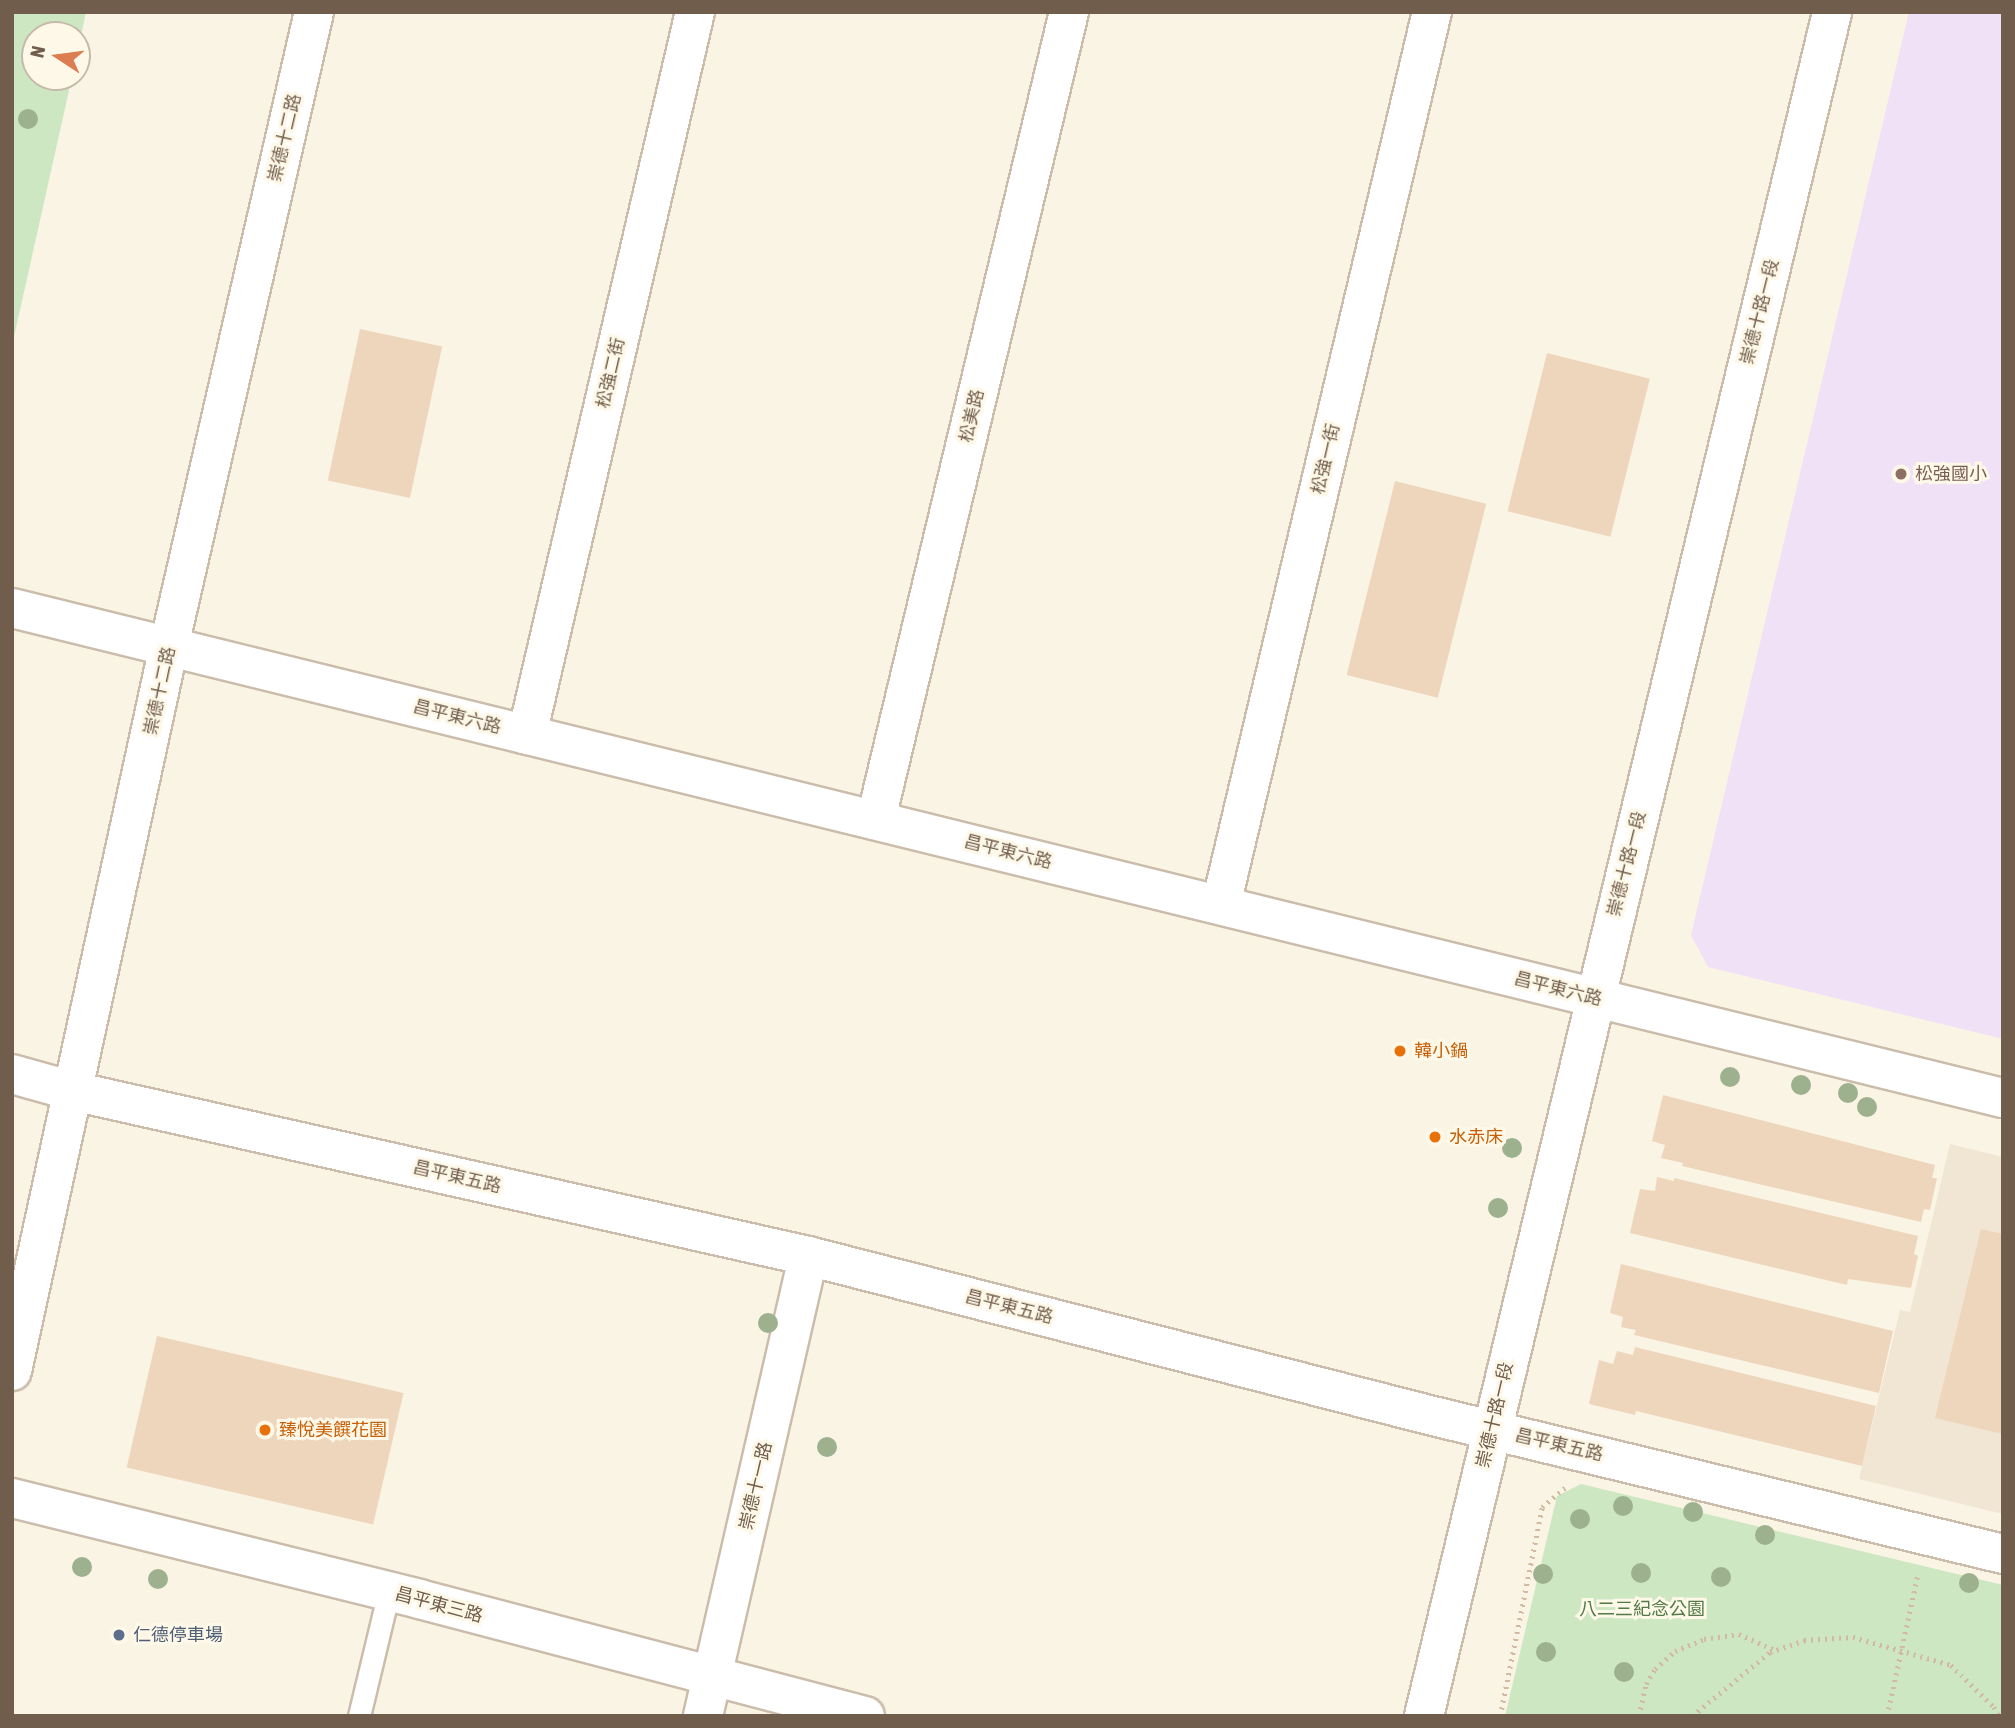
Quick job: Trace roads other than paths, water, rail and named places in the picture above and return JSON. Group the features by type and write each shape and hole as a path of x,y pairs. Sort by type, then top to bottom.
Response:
{"street":[{"name":"崇德十二路","path":"12,1371 169,646 314,12"},
{"name":"松強二街","path":"527,735 695,12"},
{"name":"松美路","path":"876,819 1069,12"},
{"name":"松強一街","path":"1221,905 1432,12"},
{"name":"崇德十路一段","path":"1424,1716 1832,12"},
{"name":"昌平東六路","path":"12,608 2003,1098"},
{"name":"昌平東五路","path":"12,1074 73,1091 808,1256 1491,1430 2003,1554"},
{"name":"崇德十一路","path":"703,1716 808,1256"},
{"name":"昌平東三路","path":"12,1498 389,1591 865,1716"}],"lane":[{"path":"359,1716 389,1591"}],"place":[{"name":"松強國小","path":"1901,474"},
{"name":"韓小鍋","path":"1400,1051"},
{"name":"水赤床","path":"1435,1137"},
{"name":"臻悅美饌花園","path":"265,1430"},
{"name":"仁德停車場","path":"119,1635"}],"park label":[{"name":"八二三紀念公園","path":"1642,1609"}]}
